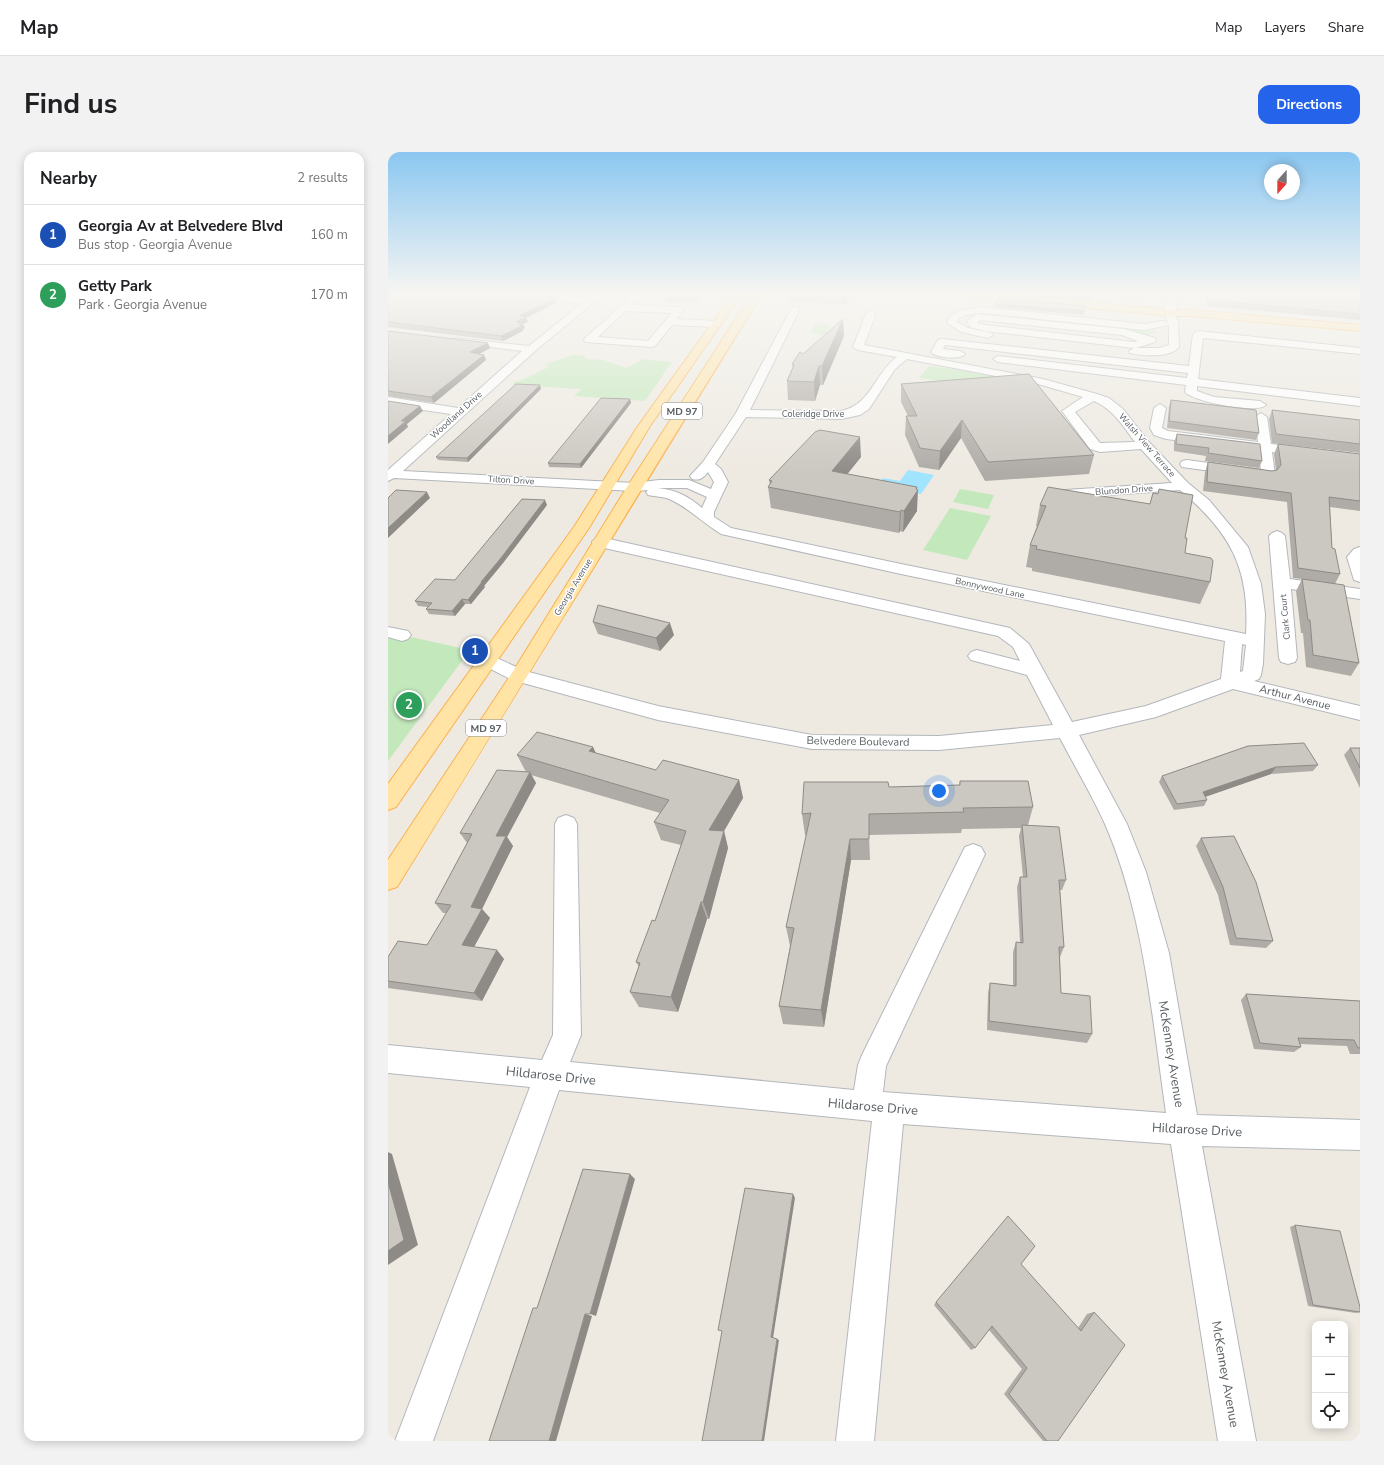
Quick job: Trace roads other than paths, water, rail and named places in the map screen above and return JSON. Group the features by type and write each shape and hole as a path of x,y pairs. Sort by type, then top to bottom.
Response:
{"main road":[{"name":"MD 97","path":"388,801 581,528 647,421 694,354"},
{"name":"Georgia Avenue","path":"388,880 519,676 634,487 719,354"}],"street":[{"name":"Woodland Drive","path":"389,475 525,354"},
{"path":"689,484 708,465 742,413 772,354"},
{"name":"Walsh View Terrace","path":"891,354 1039,380 1093,396 1105,401 1119,412 1144,445 1183,486 1204,503 1240,547 1253,584 1256,614 1254,664 1252,675 1230,682"},
{"path":"959,354 1193,376"},
{"path":"1032,354 1193,376 1360,402"},
{"path":"1196,354 1191,392 1202,398 1269,406"},
{"name":"Coleridge Drive","path":"742,413 841,415 856,412 865,406 891,367 904,357"},
{"path":"1093,396 1068,411 1094,446 1100,448 1144,445"},
{"path":"388,401 460,412"},
{"path":"1160,408 1156,428 1158,432 1166,435 1360,459"},
{"path":"1187,464 1268,475 1261,417"},
{"path":"708,465 716,472 721,482 716,496 707,512 708,519"},
{"name":"Tilton Drive","path":"389,475 607,484 634,487"},
{"path":"634,487 659,484 689,484 716,496"},
{"name":"Blundon Drive","path":"1065,494 1183,486"},
{"path":"634,487 671,494 686,502 708,519"},
{"name":"Bonnywood Lane","path":"708,519 726,531 901,569 1254,641"},
{"path":"1277,536 1282,583"},
{"name":"McKenney Avenue","path":"600,542 791,592 1004,632 1020,644 1116,824 1134,872 1156,953 1184,1130 1237,1441"},
{"path":"1360,552 1355,557 1360,577"},
{"name":"Clark Court","path":"1288,658 1282,583 1360,594"},
{"path":"1230,682 1234,638"},
{"path":"977,656 1035,671"},
{"name":"Belvedere Boulevard","path":"488,660 519,676 658,713 812,742 939,743 1067,730 1149,712 1230,682"},
{"name":"Arthur Avenue","path":"1230,682 1360,713"},
{"path":"414,1441 531,1122 567,1035 566,824"},
{"path":"855,1441 878,1107 872,1065 973,854"},
{"name":"Hildarose Drive","path":"388,1059 878,1107 1184,1130 1360,1135"}],"water":[{"path":"908,470 934,475 921,494 877,486 883,478 900,481"}],"place":[{"name":"Georgia Av at Belvedere Blvd","path":"475,651"},
{"name":"Getty Park","path":"409,705"}]}
